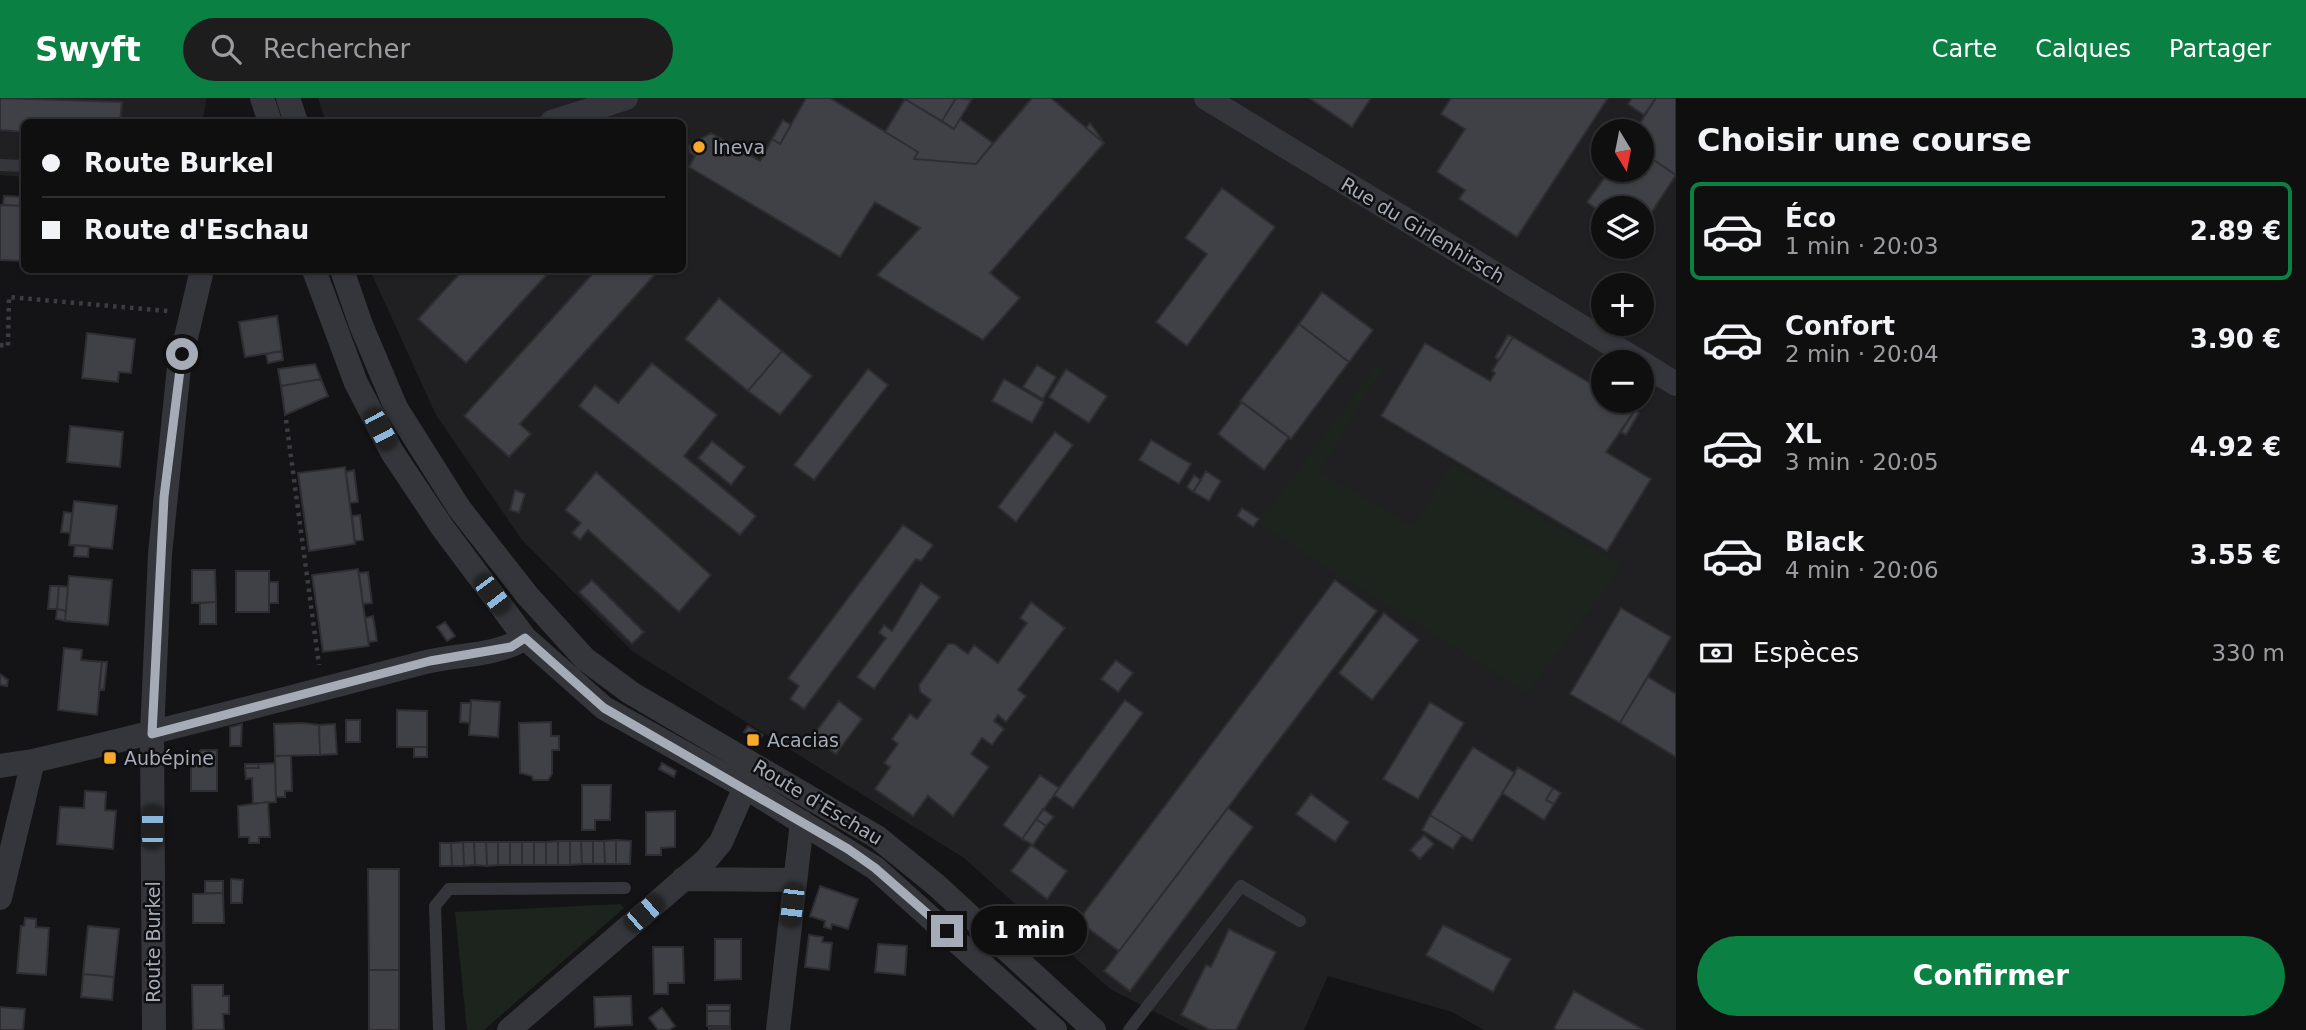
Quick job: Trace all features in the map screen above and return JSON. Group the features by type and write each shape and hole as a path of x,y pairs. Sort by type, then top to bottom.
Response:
{"street":[{"path":"262,98 269,119"},
{"path":"288,98 295,119"},
{"name":"Rue du Girlenhirsch","path":"1206,98 1620,350"},
{"path":"560,119 610,101"},
{"name":"Route Burkel","path":"154,1030 152,734 164,497 178,407 179,367 201,273"},
{"name":"Route d'Eschau","path":"315,273 356,383 392,452 442,527 525,638 604,708 745,787 875,868 1055,1030"},
{"name":"Route d'Eschau","path":"343,273 361,325 397,408 459,508 527,595 585,659 631,693 877,837 921,871 1094,1030"},
{"name":"Rue du Girlenhirsch","path":"1654,371 1676,384"},
{"path":"0,766 152,734 430,661 511,647 525,638"},
{"path":"0,898 33,761"},
{"path":"509,1030 706,860 721,842 745,787"},
{"path":"778,1030 802,822"},
{"path":"683,879 795,880"}],"lane":[{"path":"0,165 21,166"},
{"path":"1129,1030 1241,886 1300,921"},
{"path":"439,1030 435,906 449,889 625,888"}],"path":[{"path":"0,345 8,346 9,297 175,311"},
{"path":"286,420 322,689"}],"shaded area":[{"path":"0,98 207,98 203,119 21,119 21,177 0,175"},
{"path":"318,98 1676,98 1676,1030 1484,1030 1452,1012 1328,976 1304,1030 1190,1030 1110,989 964,858 632,651 522,540 436,415 371,273 686,273 686,119 325,119"},
{"path":"1377,365 1382,369 1320,472 1414,527 1453,464 1622,566 1527,693 1258,524"},
{"path":"620,904 624,908 484,1030 467,1030 455,912"}],"building":[{"path":"0,98 122,102 120,119 21,119 21,132 0,130"},
{"path":"806,98 830,98 918,152 914,159 976,164 1032,98 1051,98 1104,143 990,273 1020,298 983,340 877,275 920,228 875,202 840,257 689,167 695,156 690,153 689,146 711,133 760,161 772,139 780,144"},
{"path":"903,98 956,98 942,121"},
{"path":"956,98 972,99 954,129 942,121"},
{"path":"1309,98 1371,98 1352,127"},
{"path":"1451,98 1608,98 1594,119 1591,119 1591,124 1517,237 1459,199 1465,190 1437,172 1465,129 1441,114"},
{"path":"1632,98 1656,98 1644,115 1628,104"},
{"path":"1656,98 1676,98 1676,175 1654,160 1654,119 1643,119"},
{"path":"905,99 954,129 960,119 993,143 976,164 914,159 918,152 885,132"},
{"path":"783,120 791,125 780,144 772,139"},
{"path":"1090,123 1096,131 1104,143 1086,128"},
{"path":"1654,160 1676,175 1654,209 1654,196 1591,196 1601,182 1654,182"},
{"path":"1222,188 1275,227 1187,346 1156,322 1207,254 1185,238"},
{"path":"4,196 21,197 21,206 3,205"},
{"path":"0,205 21,206 21,261 0,260"},
{"path":"460,273 548,273 466,363 418,319"},
{"path":"593,273 656,273 520,424 531,434 509,457 464,416"},
{"path":"1322,292 1373,330 1349,362 1299,324"},
{"path":"719,298 782,351 748,391 685,339"},
{"path":"277,316 282,351 245,357 239,322"},
{"path":"1299,324 1349,362 1291,439 1240,401"},
{"path":"87,333 135,339 131,373 119,372 118,382 82,378"},
{"path":"1508,335 1513,337 1499,360 1495,357"},
{"path":"1513,337 1591,384 1591,413 1633,413 1606,452 1651,479 1607,551 1381,416 1425,343 1490,381 1495,373 1492,371"},
{"path":"282,351 283,360 268,363 266,354"},
{"path":"782,351 812,376 780,415 748,391"},
{"path":"652,363 717,415 684,456 756,516 740,535 579,406 595,385 618,403"},
{"path":"315,364 321,379 281,386 278,369"},
{"path":"1037,365 1056,377 1043,399 1023,387"},
{"path":"868,369 888,385 814,480 794,465"},
{"path":"1066,369 1107,396 1089,423 1049,397"},
{"path":"321,379 328,396 285,415 281,386"},
{"path":"1004,379 1044,402 1032,423 992,401"},
{"path":"1242,402 1289,437 1264,470 1218,434"},
{"path":"1633,413 1639,413 1626,435 1621,432"},
{"path":"70,426 123,432 120,467 67,462"},
{"path":"1055,432 1073,445 1016,522 998,507"},
{"path":"1151,440 1191,464 1179,484 1139,460"},
{"path":"712,441 745,467 731,485 698,458"},
{"path":"345,467 355,544 309,551 298,473"},
{"path":"354,470 358,502 350,503 346,472"},
{"path":"1206,471 1221,481 1209,501 1193,492"},
{"path":"596,472 711,575 679,612 588,530 580,540 572,533 581,523 565,510"},
{"path":"1194,475 1201,480 1193,492 1187,487"},
{"path":"515,490 525,494 519,513 510,510"},
{"path":"74,501 117,506 112,549 69,545"},
{"path":"1242,508 1259,519 1253,527 1237,516"},
{"path":"64,512 72,513 70,533 61,532"},
{"path":"360,515 363,540 355,541 352,516"},
{"path":"903,525 933,545 921,561 916,559 804,709 790,699 799,686 788,678"},
{"path":"75,545 89,546 88,557 74,556"},
{"path":"358,569 369,646 323,652 312,575"},
{"path":"192,570 215,570 216,602 192,603"},
{"path":"236,571 269,571 269,612 236,612"},
{"path":"368,572 372,603 363,604 359,573"},
{"path":"69,576 112,580 108,625 65,621"},
{"path":"592,580 644,632 632,644 579,592"},
{"path":"1335,580 1377,611 1119,951 1078,921"},
{"path":"269,582 278,582 278,603 269,603"},
{"path":"921,583 940,597 874,689 857,677 886,638 879,633 884,625 892,631"},
{"path":"50,586 59,586 57,609 48,609"},
{"path":"59,586 68,587 66,611 57,609"},
{"path":"216,602 216,624 200,624 200,603"},
{"path":"1031,602 1065,628 1018,690 1026,696 1006,722 998,715 994,721 1004,729 992,745 982,738 971,754 989,767 953,816 928,796 913,816 875,789 890,767 884,763 898,744 892,739 910,714 917,719 931,700 920,692 919,685 948,644 954,644 968,654 974,645 998,663 1027,623 1020,618"},
{"path":"1621,608 1671,637 1620,723 1570,694"},
{"path":"57,609 66,611 65,621 56,619"},
{"path":"1384,613 1419,640 1372,700 1339,673"},
{"path":"373,616 377,641 369,642 365,618"},
{"path":"445,622 455,636 447,641 437,627"},
{"path":"64,648 82,650 81,660 102,662 97,715 58,710"},
{"path":"1116,660 1133,673 1118,692 1101,679"},
{"path":"102,662 107,662 104,690 99,689"},
{"path":"0,674 8,680 7,686 0,685"},
{"path":"1648,677 1676,694 1676,757 1620,723"},
{"path":"471,700 500,702 498,737 469,735"},
{"path":"1125,700 1143,713 1073,808 1054,795"},
{"path":"839,701 862,719 836,754 812,737"},
{"path":"1430,702 1464,723 1418,799 1383,779"},
{"path":"461,703 471,703 470,723 460,722"},
{"path":"397,710 427,711 427,747 397,747"},
{"path":"346,720 360,720 360,742 346,742"},
{"path":"551,722 551,736 559,736 559,750 552,750 552,774 548,780 533,780 532,776 520,773 519,723"},
{"path":"242,724 241,746 230,746 230,727"},
{"path":"274,724 319,725 320,755 275,756"},
{"path":"335,724 337,754 320,755 319,725"},
{"path":"748,726 763,735 759,740 744,732"},
{"path":"414,747 427,747 427,757 414,757"},
{"path":"1473,747 1515,773 1472,841 1430,815"},
{"path":"201,750 217,750 217,791 191,791 191,762"},
{"path":"275,756 291,756 292,791 285,791 285,797 276,797"},
{"path":"275,763 276,802 253,803 252,778 246,779 245,768 259,768 258,764"},
{"path":"662,763 676,771 674,777 659,769"},
{"path":"245,764 258,764 259,768 245,768"},
{"path":"1518,767 1553,788 1546,800 1554,804 1544,820 1502,793"},
{"path":"1040,775 1059,788 1022,839 1003,825"},
{"path":"582,785 611,785 610,820 595,820 595,830 582,830"},
{"path":"1553,788 1561,793 1554,804 1546,800"},
{"path":"85,791 106,792 105,810 116,811 113,849 57,844 60,807 84,808"},
{"path":"1311,794 1349,822 1335,842 1296,814"},
{"path":"268,802 270,837 259,837 259,843 249,843 249,837 239,837 238,806"},
{"path":"1228,808 1253,827 1130,991 1104,971"},
{"path":"1043,809 1054,817 1046,826 1036,819"},
{"path":"675,811 675,847 661,848 661,855 646,855 646,812"},
{"path":"1430,815 1462,835 1453,849 1422,830"},
{"path":"1036,819 1046,826 1033,845 1022,839"},
{"path":"1424,835 1434,844 1420,859 1410,850"},
{"path":"616,840 616,864 605,864 604,841"},
{"path":"616,840 631,841 630,864 616,864"},
{"path":"558,841 558,865 546,865 546,842"},
{"path":"558,841 570,841 570,865 558,865"},
{"path":"570,841 581,841 582,864 570,865"},
{"path":"581,841 593,841 593,864 582,864"},
{"path":"593,841 604,841 605,864 593,864"},
{"path":"463,842 464,866 452,866 451,843"},
{"path":"463,842 474,842 475,865 464,866"},
{"path":"474,842 486,842 487,866 475,865"},
{"path":"486,842 498,842 498,865 487,866"},
{"path":"498,842 510,842 510,865 498,865"},
{"path":"510,842 522,842 522,865 510,865"},
{"path":"522,842 534,842 534,865 522,865"},
{"path":"534,842 546,842 546,865 534,865"},
{"path":"440,843 451,843 452,866 440,866"},
{"path":"1031,845 1067,871 1047,899 1011,871"},
{"path":"368,869 399,869 399,970 369,970"},
{"path":"231,879 243,880 242,903 231,903"},
{"path":"205,881 223,881 223,893 205,893"},
{"path":"820,886 858,899 848,929 832,924 831,929 824,927 825,921 810,916"},
{"path":"223,893 224,923 193,923 193,894"},
{"path":"25,918 36,919 36,927 49,928 46,975 17,973 21,926 24,926"},
{"path":"1443,925 1511,959 1493,992 1426,955"},
{"path":"88,926 119,929 114,977 83,974"},
{"path":"1229,929 1276,952 1236,1030 1210,1030 1181,1015 1206,965 1211,967"},
{"path":"809,935 823,937 822,942 832,943 829,970 805,967"},
{"path":"715,939 741,939 741,979 715,980"},
{"path":"878,944 907,946 905,975 875,972"},
{"path":"653,947 683,947 684,983 668,983 668,994 654,994"},
{"path":"369,970 399,970 399,1030 369,1030"},
{"path":"83,974 114,977 112,1000 81,997"},
{"path":"192,985 223,985 223,996 229,996 229,1014 223,1014 224,1030 193,1030"},
{"path":"1574,991 1644,1030 1557,1030 1554,1028"},
{"path":"631,996 632,1025 595,1027 594,997"},
{"path":"707,1005 730,1005 730,1011 707,1011"},
{"path":"0,1007 25,1009 23,1030 0,1030"},
{"path":"662,1008 675,1026 669,1030 658,1030 649,1018"},
{"path":"707,1011 730,1011 730,1026 707,1026"},
{"path":"730,1028 730,1030 709,1030"}],"place":[{"name":"Ineva","path":"699,147"},
{"name":"Acacias","path":"753,740"},
{"name":"Aubépine","path":"110,758"}],"route":[{"path":"182,354 178,377 178,407 164,497 158,658 152,734 430,661 511,647 525,638 604,708 745,787 848,849 875,868 947,931"}]}
